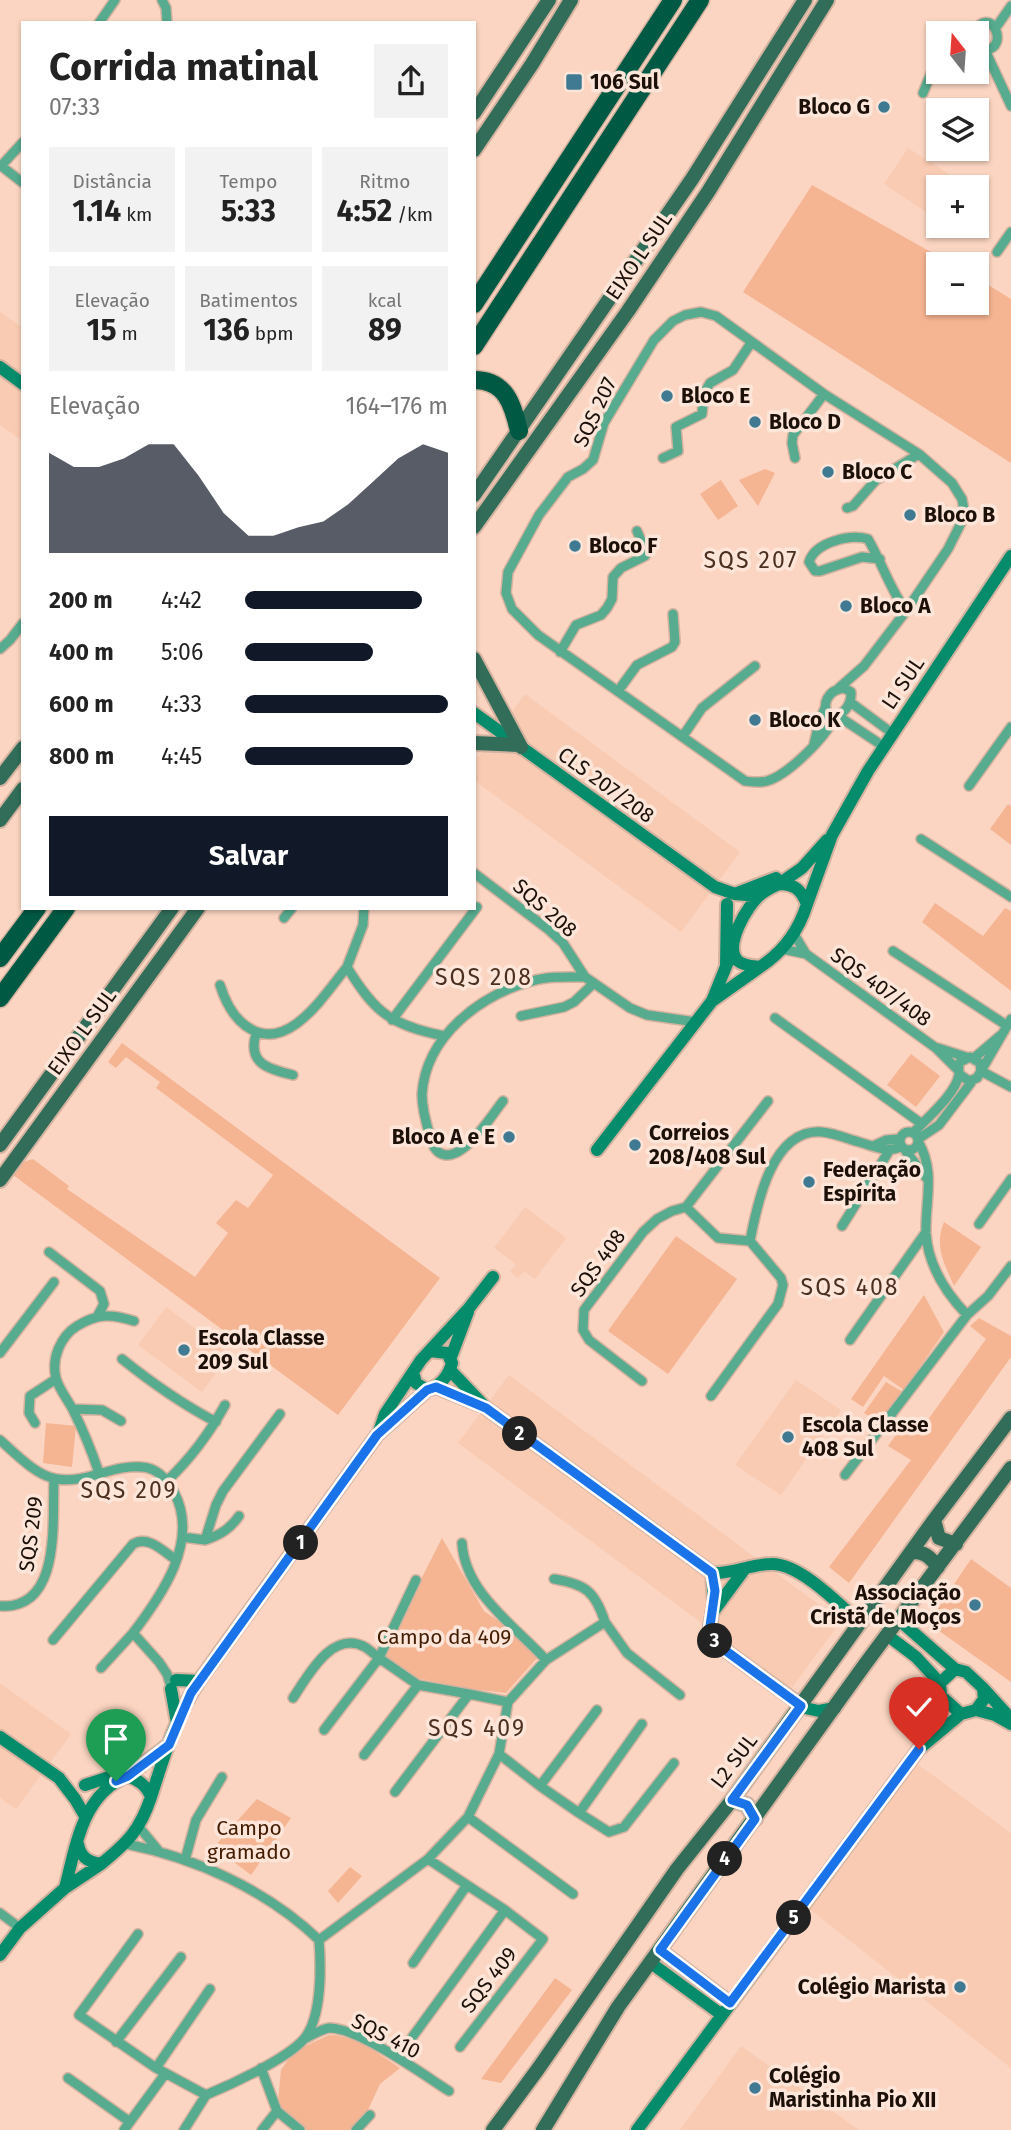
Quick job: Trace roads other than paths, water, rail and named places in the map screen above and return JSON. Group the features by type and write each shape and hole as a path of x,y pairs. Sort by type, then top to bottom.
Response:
{"highway":[{"path":"476,301 673,0"},
{"path":"476,343 570,203 700,0"},
{"path":"476,380 489,381 509,396 519,431"},
{"path":"0,958 36,910"},
{"path":"0,998 65,910"}],"main road":[{"path":"476,110 549,0"},
{"path":"476,147 571,0"},
{"name":"EIXO L SUL","path":"476,492 692,179 805,0"},
{"name":"EIXO L SUL","path":"476,524 628,311 708,192 827,0"},
{"path":"476,663 520,746"},
{"path":"476,743 520,746"},
{"path":"0,778 21,751"},
{"path":"0,820 21,792"},
{"name":"EIXO L SUL","path":"0,1145 171,910"},
{"name":"EIXO L SUL","path":"0,1180 197,910"},
{"name":"L2 SUL","path":"493,2130 677,1869 732,1800 1011,1418"},
{"path":"544,2130 618,2007 898,1619 1011,1468"},
{"path":"934,1520 939,1538 956,1544"},
{"path":"911,1552 928,1555 939,1567"},
{"path":"732,1800 747,1805 755,1819"}],"street":[{"path":"100,21 115,0"},
{"path":"162,0 167,21"},
{"path":"997,26 1011,6"},
{"path":"989,23 997,26 1001,32 998,45 989,49"},
{"path":"989,59 1011,106"},
{"path":"923,93 927,84"},
{"path":"21,144 1,165 21,181"},
{"path":"997,252 1011,232"},
{"name":"SQS 207","path":"825,708 828,695 864,666 906,611 948,548 965,515 959,492 919,454 824,394 716,316 701,312 673,321 654,340 604,423 593,460 568,477 547,504 508,572 506,593 512,609 521,620 560,652 746,781 767,781 786,771 814,744 850,697 864,666"},
{"path":"663,458 678,451 677,427 702,414 704,393 710,383 733,370 751,343"},
{"path":"0,367 21,383"},
{"path":"795,458 793,435 824,394"},
{"path":"847,508 853,506 871,484 919,454"},
{"path":"560,652 576,625 601,615 607,608 612,599 613,578 621,568 645,556 646,552 637,531"},
{"path":"868,539 848,537 835,541 817,552 809,562 815,570 820,571 862,557 880,559"},
{"path":"868,539 880,559 890,586 906,611"},
{"path":"862,557 868,539"},
{"name":"L1 SUL","path":"760,967 782,949 794,934 802,920 832,835 883,746 1011,556"},
{"path":"618,691 637,665 672,647 675,642 673,614"},
{"path":"0,649 21,626"},
{"path":"683,736 702,708 755,666"},
{"path":"839,688 848,689 850,697 892,733"},
{"path":"825,708 828,716 836,717 883,746"},
{"path":"814,744 825,708"},
{"name":"CLS 207/208","path":"476,714 731,899 740,923"},
{"path":"969,786 1011,727"},
{"name":"L1 SUL","path":"758,896 802,868 832,835"},
{"path":"921,839 1011,897"},
{"path":"731,899 802,868"},
{"name":"SQS 208","path":"476,875 549,930 563,943 590,980 636,1012 696,1022"},
{"path":"779,884 790,884 797,888 802,892 807,904"},
{"path":"731,899 758,896"},
{"path":"597,1150 712,1001 740,923 758,896"},
{"path":"726,966 731,899"},
{"path":"284,918 290,910"},
{"path":"220,985 232,1013 256,1034 269,1036 285,1032 298,1023 348,967 363,925 364,910"},
{"path":"392,1020 475,910"},
{"name":"SQS 407/408","path":"794,934 806,954 936,1048 958,1072"},
{"path":"733,948 735,957 742,963 760,967"},
{"name":"SQS 407/408","path":"782,949 806,954"},
{"path":"893,951 1006,1026"},
{"path":"348,967 360,988 392,1020 403,1026 444,1036"},
{"path":"712,1001 760,967"},
{"path":"503,1101 465,1149 447,1155 438,1152 431,1143 424,1116 422,1093 433,1053 444,1036 476,1007 506,989 543,979 590,980"},
{"path":"521,1016 564,1007 574,1002 590,980"},
{"path":"775,1018 922,1124"},
{"path":"873,1146 886,1140 913,1150 922,1124 941,1104 958,1072 960,1062 970,1058 1006,1026"},
{"path":"916,1138 935,1129 950,1112 981,1071 1006,1026"},
{"path":"256,1034 253,1046 257,1059 263,1065 293,1075"},
{"name":"SQS 407/408","path":"936,1048 970,1058"},
{"path":"970,1058 980,1063 981,1071"},
{"path":"981,1071 1011,1087"},
{"path":"958,1072 965,1080 973,1080"},
{"name":"SQS 408","path":"642,1381 589,1340 583,1330 584,1310 643,1231 657,1219 686,1207 768,1101"},
{"path":"941,1104 950,1112"},
{"path":"750,1241 760,1200 774,1162 782,1149 792,1141 804,1134 821,1132 889,1150 902,1145"},
{"path":"902,1145 905,1133 916,1138 926,1160 929,1198 926,1232 931,1254 941,1284 967,1315"},
{"path":"902,1145 928,1180"},
{"path":"842,1226 889,1150"},
{"path":"979,1224 1011,1179"},
{"path":"686,1207 718,1238 750,1241 781,1278 783,1293 778,1304 711,1396"},
{"path":"850,1340 926,1232"},
{"path":"49,1252 100,1291 104,1304 98,1315"},
{"path":"845,1475 967,1315 988,1296 1011,1266"},
{"path":"0,1955 20,1928 65,1888 126,1844 139,1827 191,1693 377,1435 386,1414 413,1372 493,1277"},
{"path":"0,1353 54,1282"},
{"path":"377,1435 431,1388 451,1363 469,1308"},
{"path":"99,1472 73,1409 56,1379 57,1352 62,1340 73,1328 98,1315 118,1316 134,1321"},
{"path":"429,1351 442,1350 486,1408 712,1573 744,1570 769,1563 793,1569 860,1623"},
{"path":"122,1359 170,1395 216,1422"},
{"path":"413,1372 416,1383 486,1408"},
{"path":"35,1423 29,1413 30,1396 56,1379"},
{"path":"101,1668 153,1606 176,1560 183,1516 167,1480 188,1460 225,1405"},
{"path":"73,1409 102,1410 121,1421"},
{"path":"205,1541 223,1492 280,1414"},
{"name":"SQS 209","path":"0,1440 34,1468 54,1479 84,1478 99,1472 140,1467 153,1469 167,1480"},
{"name":"SQS 209","path":"0,1606 24,1602 36,1594 43,1583 51,1542 54,1479"},
{"path":"181,1537 205,1541 233,1525 239,1516"},
{"path":"53,1640 133,1544 140,1540 146,1541 176,1560"},
{"path":"461,1543 469,1569 490,1606 518,1629 546,1660"},
{"path":"712,1615 744,1570"},
{"path":"712,1573 715,1591 710,1626 718,1645 801,1706 813,1711 835,1708"},
{"path":"554,1579 583,1586 593,1594 605,1622 627,1653 680,1695"},
{"path":"324,1730 379,1658 416,1580"},
{"path":"898,1619 956,1669 966,1672 1011,1722"},
{"path":"319,1940 428,1859 468,1817 499,1754 508,1702 546,1660 605,1622"},
{"path":"133,1633 159,1662 171,1681 183,1712"},
{"path":"887,1635 928,1668 946,1702 961,1714"},
{"path":"293,1698 328,1652 341,1644 353,1644 365,1647 418,1685 508,1702"},
{"path":"919,1749 939,1686 956,1669"},
{"path":"171,1681 200,1681"},
{"path":"171,1681 191,1693"},
{"path":"171,1681 177,1725"},
{"path":"364,1755 418,1685"},
{"path":"976,1710 984,1699 983,1688"},
{"path":"395,1792 469,1694"},
{"path":"540,1786 597,1710"},
{"path":"637,2130 919,1749 961,1714 976,1710 1011,1722"},
{"path":"579,1813 642,1724"},
{"path":"0,1737 59,1779 85,1816"},
{"path":"65,1888 85,1816 106,1788 128,1776 169,1745"},
{"path":"499,1754 540,1786 609,1832 624,1827 674,1763"},
{"path":"85,1785 140,1767"},
{"path":"128,1776 147,1787 151,1797"},
{"path":"185,1860 196,1820 222,1777"},
{"path":"59,1779 106,1788"},
{"path":"468,1817 573,1894"},
{"path":"139,1827 158,1850"},
{"path":"78,1844 85,1859 101,1864"},
{"path":"126,1844 158,1850 185,1860 257,1893 297,1918 319,1940 320,1990 314,2016 304,2039"},
{"name":"SQS 409","path":"428,1859 505,1910 543,1939 460,2047"},
{"path":"413,1963 467,1885"},
{"name":"SQS 409","path":"408,2043 505,1910"},
{"path":"0,1913 20,1928"},
{"path":"138,1934 79,2015 161,2071 206,2095 184,2130"},
{"path":"656,1956 730,2003"},
{"path":"656,1956 722,2015"},
{"path":"116,2042 181,1957"},
{"path":"68,2078 127,2126 210,1989"},
{"name":"SQS 410","path":"206,2095 261,2068 304,2039 328,2028 347,2032 394,2056 449,2091"},
{"path":"261,2068 277,2111 300,2130"},
{"path":"262,2130 277,2111"},
{"path":"356,2130 370,2115"}],"place":[{"name":"106 Sul","path":"574,82"},
{"name":"Bloco G","path":"884,107"},
{"name":"Bloco E","path":"667,396"},
{"name":"Bloco D","path":"755,422"},
{"name":"Bloco C","path":"828,472"},
{"name":"Bloco B","path":"910,515"},
{"name":"Bloco F","path":"575,546"},
{"name":"Bloco A","path":"846,606"},
{"name":"Bloco K","path":"755,720"},
{"name":"Bloco A e E","path":"509,1137"},
{"name":"Correios 208/408 Sul","path":"635,1145"},
{"name":"Federação Espírita","path":"809,1182"},
{"name":"Escola Classe 209 Sul","path":"184,1350"},
{"name":"Escola Classe 408 Sul","path":"788,1437"},
{"name":"Associação Cristã de Moços","path":"975,1605"},
{"name":"Colégio Marista","path":"960,1987"},
{"name":"Colégio Maristinha Pio XII","path":"755,2088"}],"district":[{"name":"SQS 207","path":"751,560"},
{"name":"SQS 208","path":"484,977"},
{"name":"SQS 408","path":"850,1287"},
{"name":"SQS 209","path":"129,1490"},
{"name":"SQS 409","path":"477,1728"}],"park label":[{"name":"Campo da 409","path":"444,1637"},
{"name":"Campo gramado","path":"249,1840"}]}
